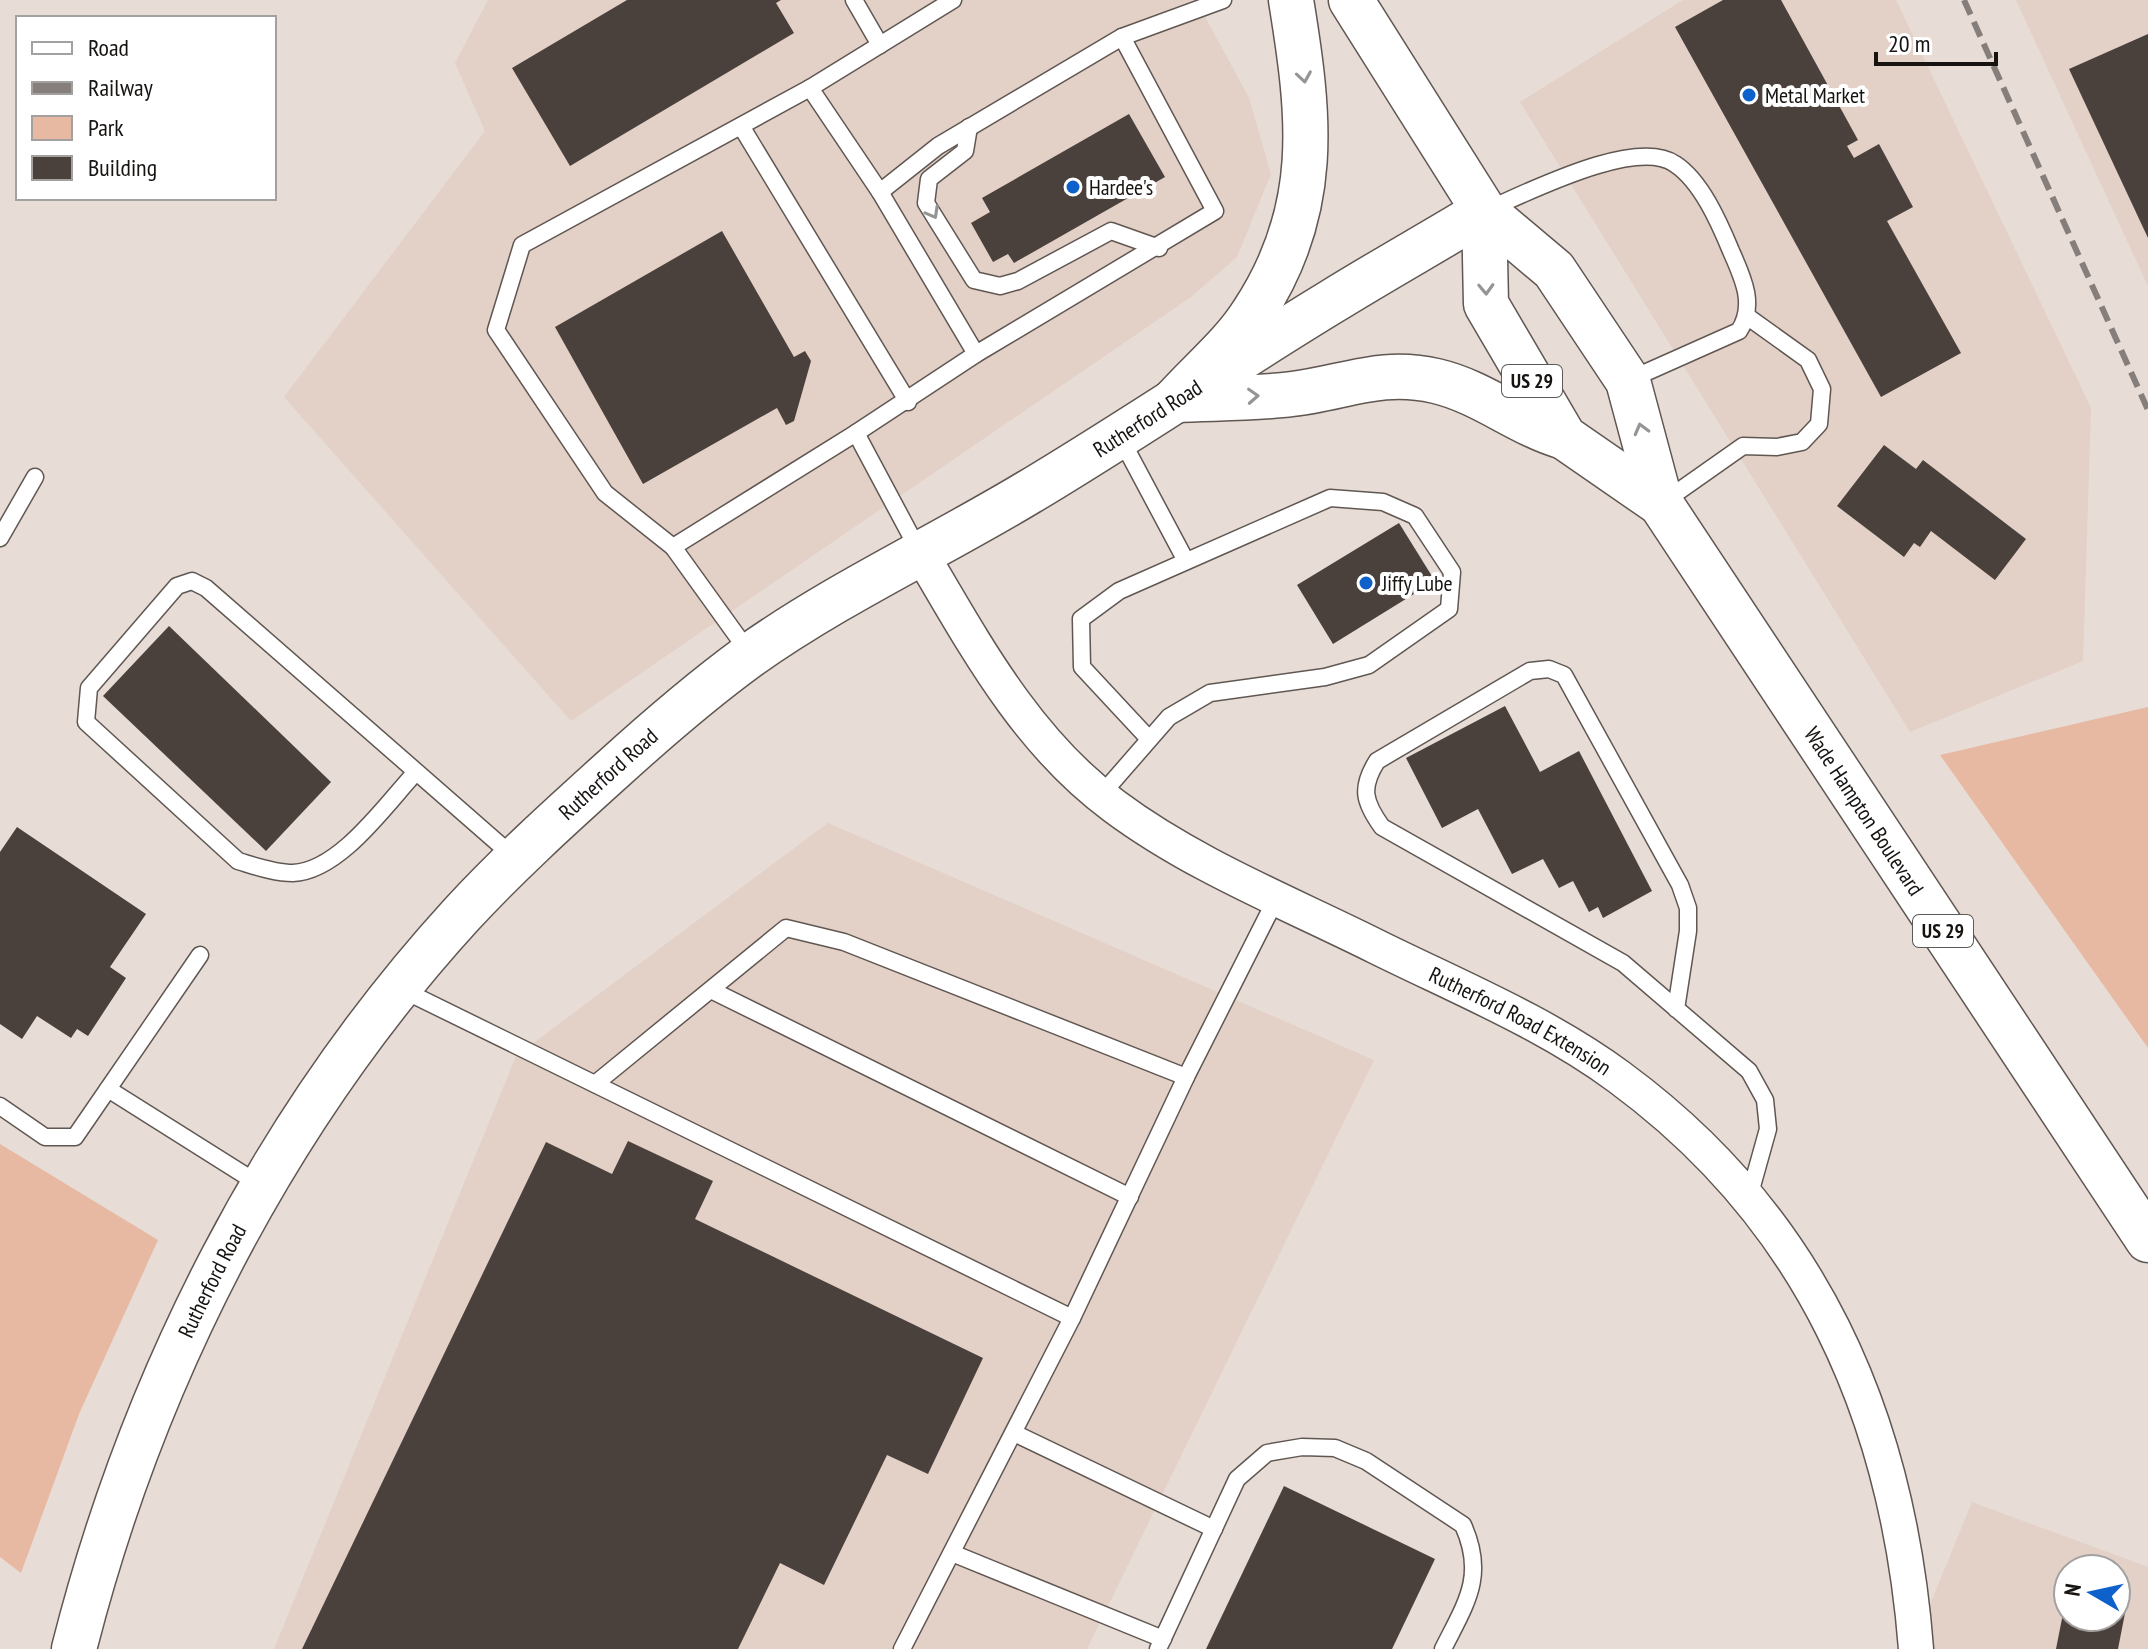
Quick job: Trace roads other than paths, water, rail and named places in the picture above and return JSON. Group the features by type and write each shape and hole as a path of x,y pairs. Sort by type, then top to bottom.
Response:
{"main road":[{"path":"1175,400 1252,315 1292,239 1305,182 1307,127 1306,90 1291,0"},
{"name":"Wade Hampton Boulevard","path":"1351,0 1484,211 1554,270 1628,381 1661,504 2148,1240"},
{"name":"Rutherford Road","path":"74,1649 96,1562 160,1387 200,1302 264,1187 335,1074 399,988 515,858 655,729 751,655 832,600 1028,493 1484,211"},
{"name":"Wade Hampton Boulevard","path":"1484,211 1486,304 1564,437 1661,504"},
{"path":"1175,400 1291,394 1354,379 1410,376 1462,388 1533,428 1564,437"}],"street":[{"name":"Rutherford Road Extension","path":"920,552 1019,713 1065,764 1101,795 1179,848 1550,1033 1617,1075 1678,1124 1749,1199 1791,1253 1836,1329 1872,1414 1900,1522 1916,1649"}],"lane":[{"path":"854,0 880,45"},
{"path":"751,655 673,547 605,493 496,330 522,245 810,88 953,0"},
{"path":"880,192 938,146 1122,37 1223,0"},
{"path":"673,547 908,402 976,354 1159,248 1215,211 1122,37"},
{"path":"810,88 880,192 976,354"},
{"path":"741,126 908,402"},
{"path":"969,127 965,151 929,179 926,203 974,280 1000,286 1018,281 1111,231 1159,248"},
{"path":"1484,211 1617,158 1672,161 1692,178 1730,249 1748,298 1748,317 1739,331 1628,381"},
{"path":"1661,504 1743,446 1777,447 1802,442 1812,436 1819,424 1822,389 1808,360 1748,317"},
{"path":"856,433 920,552"},
{"path":"1119,435 1186,561"},
{"path":"0,538 35,477"},
{"path":"1101,795 1169,717 1210,693 1325,677 1369,665 1449,609 1452,572 1415,516 1383,502 1330,498 1119,591 1081,619 1082,667 1149,739"},
{"path":"416,772 340,854 322,866 294,873 265,869 238,861 86,722 85,706 89,688 177,586 192,581 206,588 515,858"},
{"path":"1676,1009 1688,908 1680,885 1564,675 1549,669 1530,671 1377,761 1364,782 1366,806 1382,827 1623,963 1676,1009 1749,1071 1765,1100 1768,1129 1749,1199"},
{"path":"902,1649 1072,1318 1186,1077 1277,897"},
{"path":"595,1084 786,928 844,942 1186,1077"},
{"path":"0,1106 45,1137 75,1137 200,955"},
{"path":"399,988 1072,1318"},
{"path":"711,990 1130,1197"},
{"path":"108,1089 264,1187"},
{"path":"1014,1433 1214,1529"},
{"path":"952,1553 1160,1644 1237,1479 1267,1453 1302,1447 1335,1448 1366,1461 1463,1525 1472,1545 1476,1566 1470,1595 1443,1649"}],"railway":[{"path":"1964,0 2148,410"}],"place":[{"name":"Metal Market","path":"1749,95"},
{"name":"Hardee's","path":"1073,187"},
{"name":"Jiffy Lube","path":"1366,583"}]}
